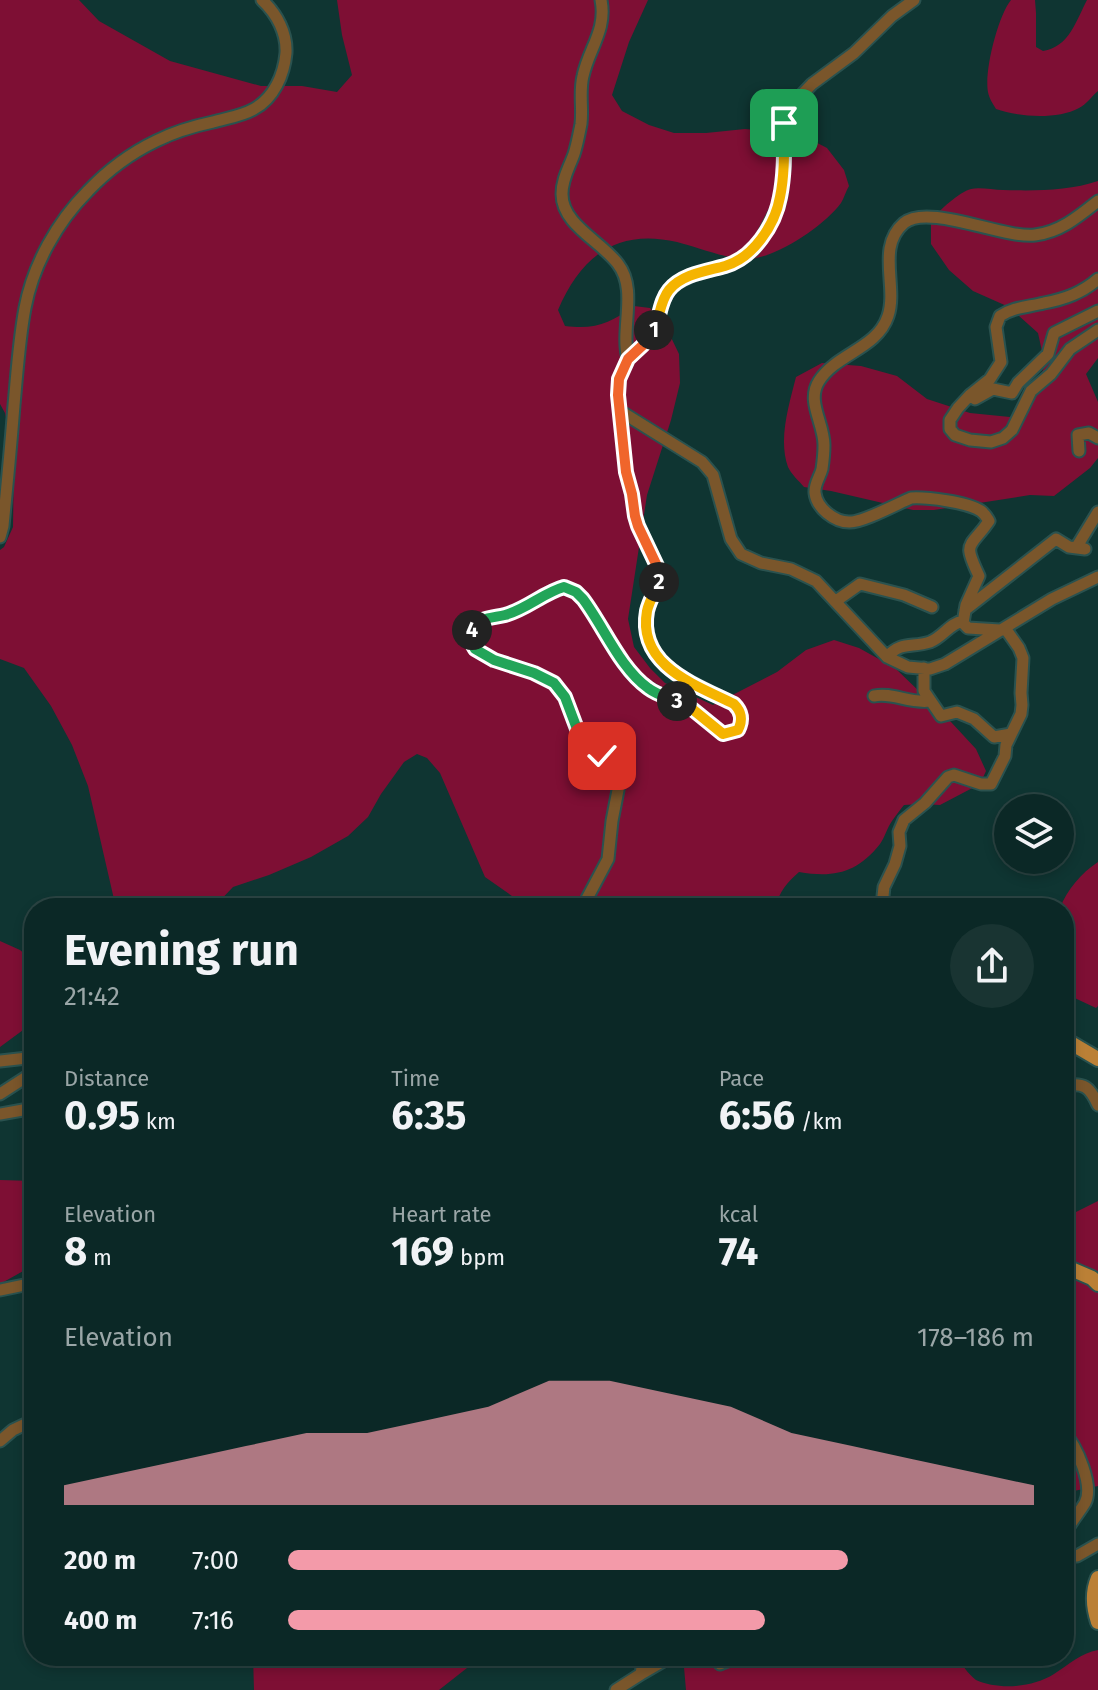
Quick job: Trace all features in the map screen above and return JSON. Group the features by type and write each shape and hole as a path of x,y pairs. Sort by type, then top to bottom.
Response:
{"main road":[{"path":"1074,1045 1098,1059"},
{"path":"1074,1270 1098,1284"},
{"path":"1098,1578 1093,1606 1098,1622"}],"street":[{"path":"0,537 25,307 40,262 69,213 108,172 154,142 238,116 255,109 269,96 285,67 286,43 276,15 262,0"},
{"path":"601,0 601,30 583,73 580,88 581,124 562,182 562,200 570,218 620,265 627,282 624,345 628,359"},
{"path":"587,898 608,859 618,790 611,767 602,756 582,742 565,697 554,683 494,660 475,649 468,637 475,624 526,607 550,591 564,587 583,599 632,675 645,687 691,708 723,734 738,730 740,710 675,674 657,657 649,639 647,609 661,578 635,516 626,472 619,379 628,359 655,328 669,290 693,275 741,259 762,238 781,196 784,123 792,105 812,84 854,53 912,1"},
{"path":"884,898 884,887 900,846 899,832 904,820 925,803 948,777 954,775 991,784 1021,714 1023,658 1019,648 1002,629 968,628 964,616 979,576 969,548 989,521 983,512 921,497 911,498 852,523 840,521 820,505 815,493 822,470 824,444 813,393 820,379 883,329 890,311 891,240 908,220 926,217 1033,236 1068,224 1098,201"},
{"path":"1098,279 1073,296 1020,307 1000,316 996,327 1001,362 990,379 958,408 950,420 950,429 955,435 970,440 991,442 1003,438 1012,430 1031,391 1051,374 1070,349 1098,330"},
{"path":"970,395 975,399 993,389 1012,393 1048,354 1054,333 1098,311"},
{"path":"620,411 702,462 713,475 731,539 741,554 761,563 791,569 816,581 887,657 908,667 930,669 945,664 1052,599 1098,577"},
{"path":"1079,451 1078,435 1089,433 1098,438"},
{"path":"887,657 902,646 928,643 938,637 1056,539 1069,547 1081,549 1098,512"},
{"path":"836,601 860,584 904,595 932,607"},
{"path":"924,668 924,691 941,716 957,712 974,719 994,737 1011,734"},
{"path":"874,696 883,694 917,703 930,701"},
{"path":"0,1061 24,1058"},
{"path":"0,1094 24,1078"},
{"path":"1074,1085 1092,1091 1098,1105"},
{"path":"0,1114 24,1110"},
{"path":"0,1290 24,1285"},
{"path":"0,1441 24,1425"},
{"path":"1074,1447 1084,1465 1088,1495 1074,1517"},
{"path":"1074,1556 1098,1544"},
{"path":"641,1674 642,1666"},
{"path":"616,1690 655,1666"}],"shaded area":[{"path":"0,0 79,0 99,21 170,61 261,86 302,86 337,92 352,75 337,0 648,0 629,42 612,95 622,111 674,133 745,129 800,134 827,148 844,170 849,186 841,203 824,221 800,239 761,257 732,257 656,239 619,243 590,261 567,291 558,310 565,326 585,327 610,321 634,306 650,308 667,329 679,354 680,383 647,495 628,619 634,647 665,683 713,705 777,672 806,650 834,640 859,648 895,668 951,722 976,749 986,771 980,784 940,805 904,805 880,844 863,861 834,873 799,872 779,898 515,898 485,877 440,773 427,758 417,754 404,762 368,817 348,836 311,857 233,887 223,898 114,898 88,786 72,745 51,706 24,668 0,659 0,550 13,527 14,452 0,404"},
{"path":"1011,0 1035,0 1036,47 1043,51 1052,49 1065,39 1087,0 1098,0 1098,91 1082,107 1049,116 1015,114 996,109 988,92 988,71 997,31"},
{"path":"1098,181 1098,358 1086,374 1098,402 1098,458 1090,468 1054,496 1030,495 934,510 913,510 804,487 788,467 784,445 786,422 796,377 822,363 861,366 897,376 927,399 970,413 1010,417 1030,404 1045,365 1038,333 1009,307 973,291 949,270 931,244 931,220 955,198 971,189 1051,190"},
{"path":"1098,862 1096,1008 1074,998 1074,898 1065,898 1086,871"},
{"path":"0,941 24,953 24,1029 0,1047"},
{"path":"0,1180 24,1181 24,1271 0,1284"},
{"path":"1098,1201 1098,1486 1074,1491 1074,1213"},
{"path":"1098,1650 1098,1690 686,1690 684,1666 963,1666 976,1680 1005,1686 1025,1685 1045,1679 1066,1666 1074,1666 1074,1661"},
{"path":"253,1666 471,1666 439,1690 254,1690"}],"route":[{"path":"602,756 582,742 565,697 554,683 494,660 475,649 468,637 475,624 526,607 550,591 564,587 576,592 594,612 632,675 645,687 691,708 723,734 738,730 740,710 675,674 657,657 649,639 647,609 661,578 635,516 626,472 619,379 628,359 655,328 669,290 693,275 741,259 762,238 781,196 784,123"}]}
